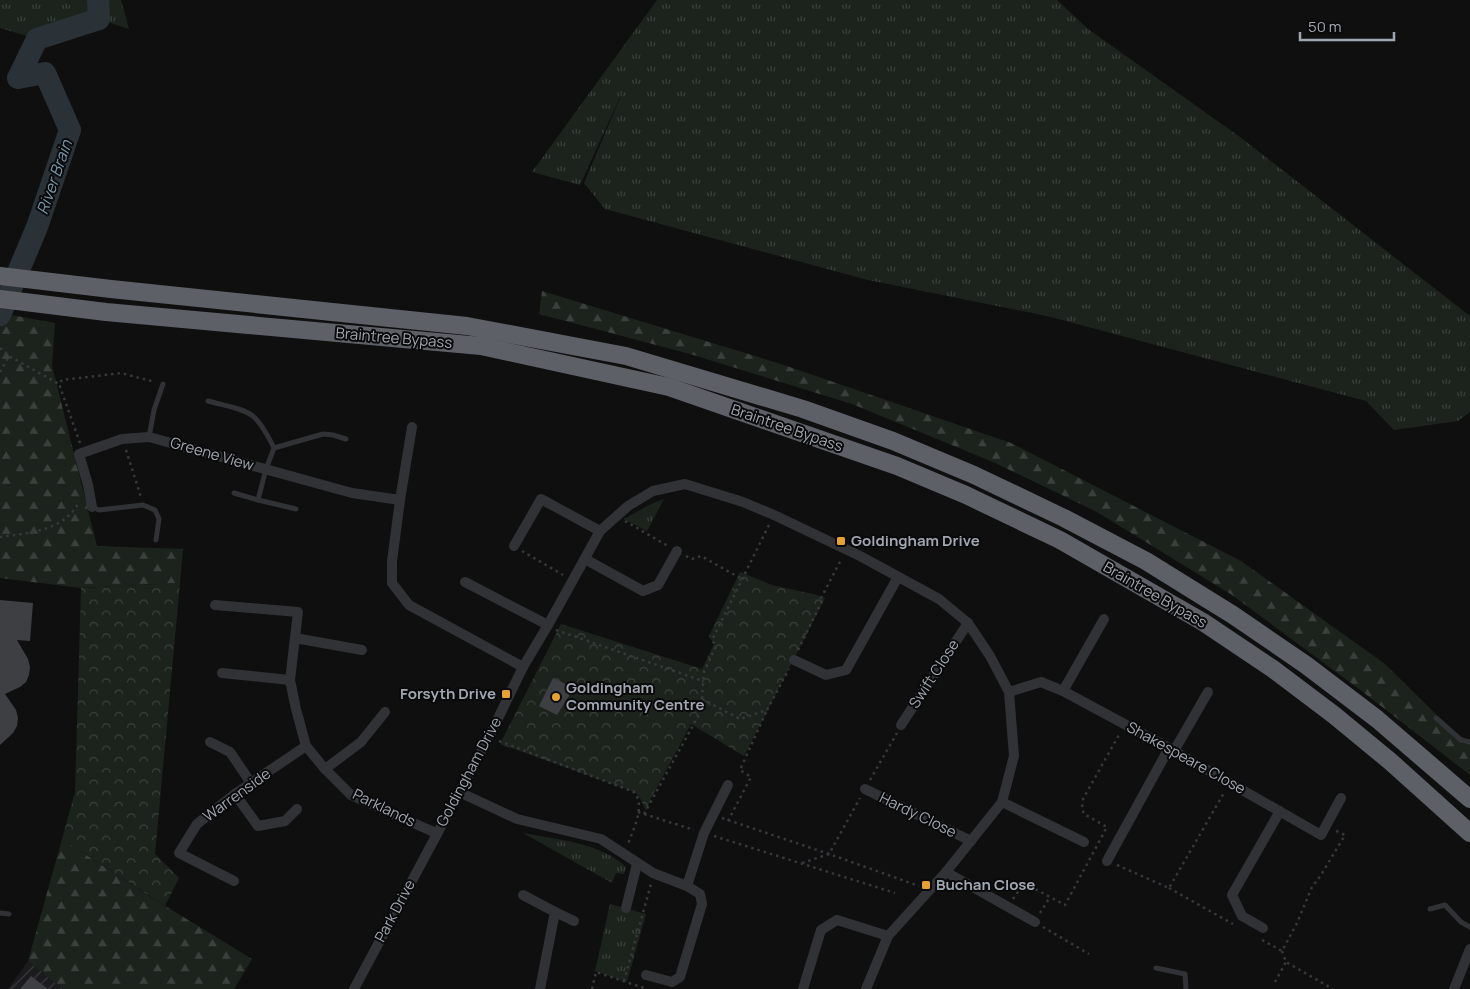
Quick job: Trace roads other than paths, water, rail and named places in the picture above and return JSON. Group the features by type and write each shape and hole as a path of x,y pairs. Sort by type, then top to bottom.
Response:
{"highway":[{"name":"Braintree Bypass","path":"0,276 476,328 626,356 803,408 884,438 974,475 1146,561 1241,620 1306,665 1377,719 1470,799"},
{"name":"Braintree Bypass","path":"0,300 481,346 668,387 897,466 966,495 1060,540 1202,622 1273,670 1334,715 1391,762 1470,833"}],"street":[{"path":"412,427 392,562 392,583 409,605 523,667"},
{"name":"Greene View","path":"92,507 79,454 122,439 150,437 352,493 400,500"},
{"name":"Goldingham Drive","path":"436,833 523,667 548,626 600,531 628,506 654,491 685,484 744,502 853,553 939,598 968,623 990,656 1009,692 1014,756 1002,802 946,872 888,936 866,989"},
{"path":"514,546 541,500 600,531"},
{"path":"585,559 642,591 658,585 677,551"},
{"path":"794,660 826,675 846,670 898,577"},
{"path":"465,582 548,626"},
{"name":"Parklands","path":"215,605 298,612 290,680 306,746 325,769 351,795 436,833"},
{"path":"1063,691 1104,619"},
{"name":"Swift Close","path":"901,725 968,623"},
{"path":"295,638 362,650"},
{"path":"222,673 290,680"},
{"name":"Shakespeare Close","path":"1009,692 1041,682 1063,691 1229,782 1321,836 1341,798"},
{"path":"1108,860 1208,692"},
{"path":"325,769 362,742 385,712"},
{"path":"210,742 230,752 251,783"},
{"name":"Warrenside","path":"234,881 179,853 197,824 235,794 306,746"},
{"path":"687,886 704,834 728,785"},
{"name":"Hardy Close","path":"865,789 971,841"},
{"path":"459,792 517,819 601,839 637,864 687,886 700,894 702,904 680,977 672,982 646,975"},
{"path":"235,794 258,826 285,821 298,809"},
{"path":"1002,802 1084,842"},
{"path":"1261,933 1242,916 1232,896 1280,811"},
{"name":"Park Drive","path":"354,989 436,833"},
{"path":"626,908 637,864"},
{"path":"946,872 1035,922"},
{"path":"523,895 574,921"},
{"path":"540,989 555,912"},
{"path":"803,989 821,930 837,920 888,936"},
{"path":"1454,989 1470,949"}],"lane":[{"path":"150,437 154,410 163,384"},
{"path":"208,401 245,411 254,417 274,448 258,500"},
{"path":"274,448 323,434 333,435 346,440"},
{"path":"234,493 296,509"},
{"path":"92,507 99,510 143,505 155,510 160,520 156,540"},
{"path":"1436,718 1461,740 1470,742"},
{"path":"1430,909 1445,906 1461,922 1470,927"},
{"path":"0,913 10,914"},
{"path":"1156,968 1185,974 1186,989"}],"waterway":[{"name":"River Brain","path":"0,315 37,227 70,130 45,73 18,78 37,39 99,19 98,0"}],"place":[{"name":"Goldingham Drive","path":"841,541"},
{"name":"Forsyth Drive","path":"506,694"},
{"name":"Goldingham Community Centre","path":"556,697"},
{"name":"Buchan Close","path":"926,885"}]}
